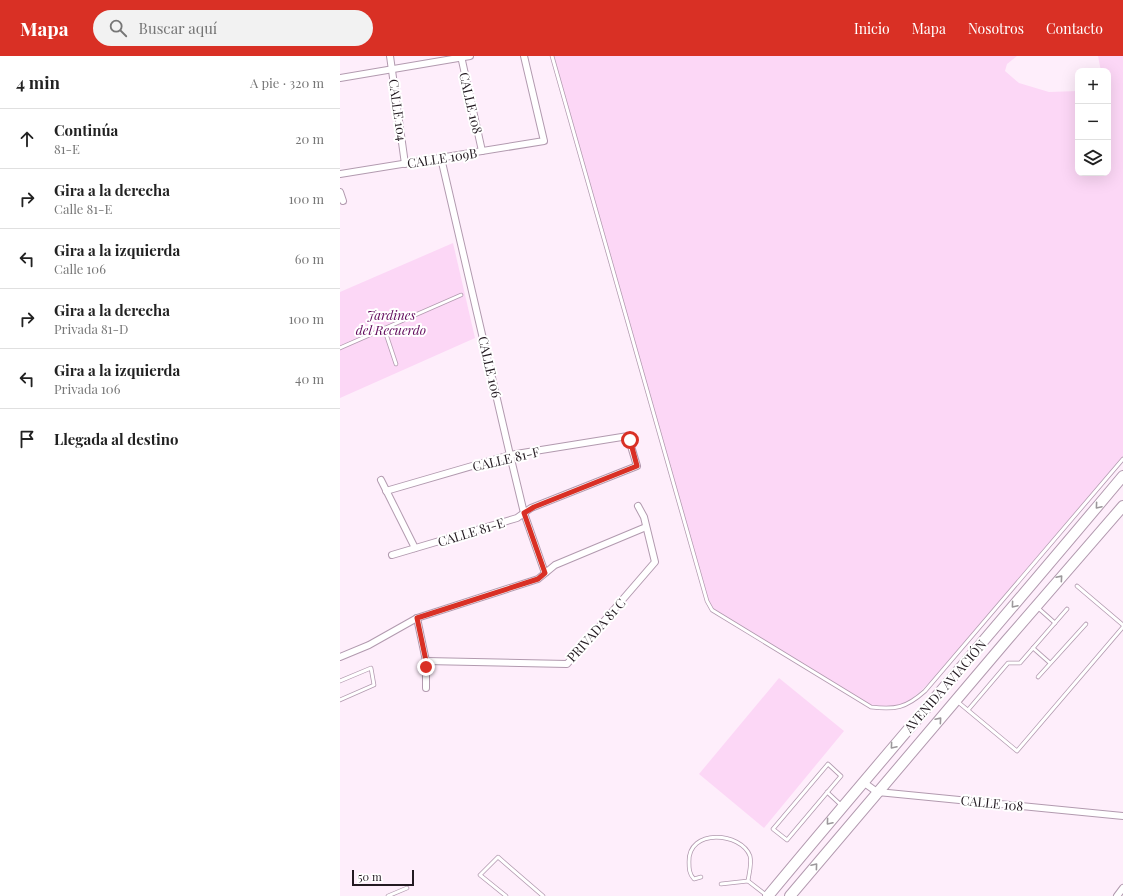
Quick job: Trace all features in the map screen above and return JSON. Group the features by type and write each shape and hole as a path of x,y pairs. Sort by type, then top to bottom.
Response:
{"main road":[{"name":"AVENIDA AVIACIÓN","path":"767,896 1123,476"},
{"name":"AVENIDA AVIACIÓN","path":"790,896 877,792 1123,506"}],"street":[{"name":"CALLE 104","path":"390,56 405,164"},
{"path":"340,78 470,56"},
{"name":"CALLE 109B","path":"340,174 544,141 524,56"},
{"name":"CALLE 108","path":"461,57 482,151"},
{"name":"CALLE 106","path":"441,158 524,513 545,573"},
{"path":"340,192 343,201"},
{"name":"CALLE 81-F","path":"386,491 510,455 628,436 637,466"},
{"name":"CALLE 81-E","path":"392,555 516,518 534,507 637,466"},
{"path":"381,480 415,548"},
{"path":"340,657 369,645 417,618 538,579 555,565 646,527 644,517 638,506"},
{"name":"PRIVADA 81 C","path":"426,661 567,664 655,562 646,527"},
{"path":"417,618 426,661 426,688"},
{"name":"CALLE 108","path":"863,782 877,792 1123,816"},
{"path":"1117,896 1123,888"}],"lane":[{"path":"552,56 705,593 712,610 871,707 889,709 902,706 914,700 925,691 1123,459"},
{"path":"340,348 461,295"},
{"path":"384,328 396,364"},
{"path":"956,700 1017,752 1123,626 1077,586"},
{"path":"1036,606 1055,623"},
{"path":"968,710 1008,663 1020,663 1067,609"},
{"path":"1038,677 1086,624"},
{"path":"1033,648 1050,663"},
{"path":"340,681 371,668 374,685 340,700"},
{"path":"828,764 841,776 827,792 787,840 773,829 828,764"},
{"path":"827,792 842,806"},
{"path":"701,877 694,879 690,872 689,851 695,843 703,839 714,837 726,838 736,842 746,850 750,857 751,866 748,881"},
{"path":"506,896 480,875 498,857 543,896"},
{"path":"721,884 748,881 767,896"},
{"path":"388,896 407,888"}],"green space":[{"path":"554,56 1017,56 1007,64 1005,71 1019,83 1049,92 1075,91 1075,176 1111,176 1111,68 1100,68 1098,56 1123,56 1123,456 931,681 905,703 886,708 871,706 712,609 709,605"},
{"name":"Jardines del Recuerdo","path":"453,243 475,338 340,398 340,292"},
{"path":"779,678 844,731 764,828 699,774"}],"route":[{"path":"426,667 417,618 538,579 545,573 533,543 524,513 531,508 637,466 630,440"}]}
